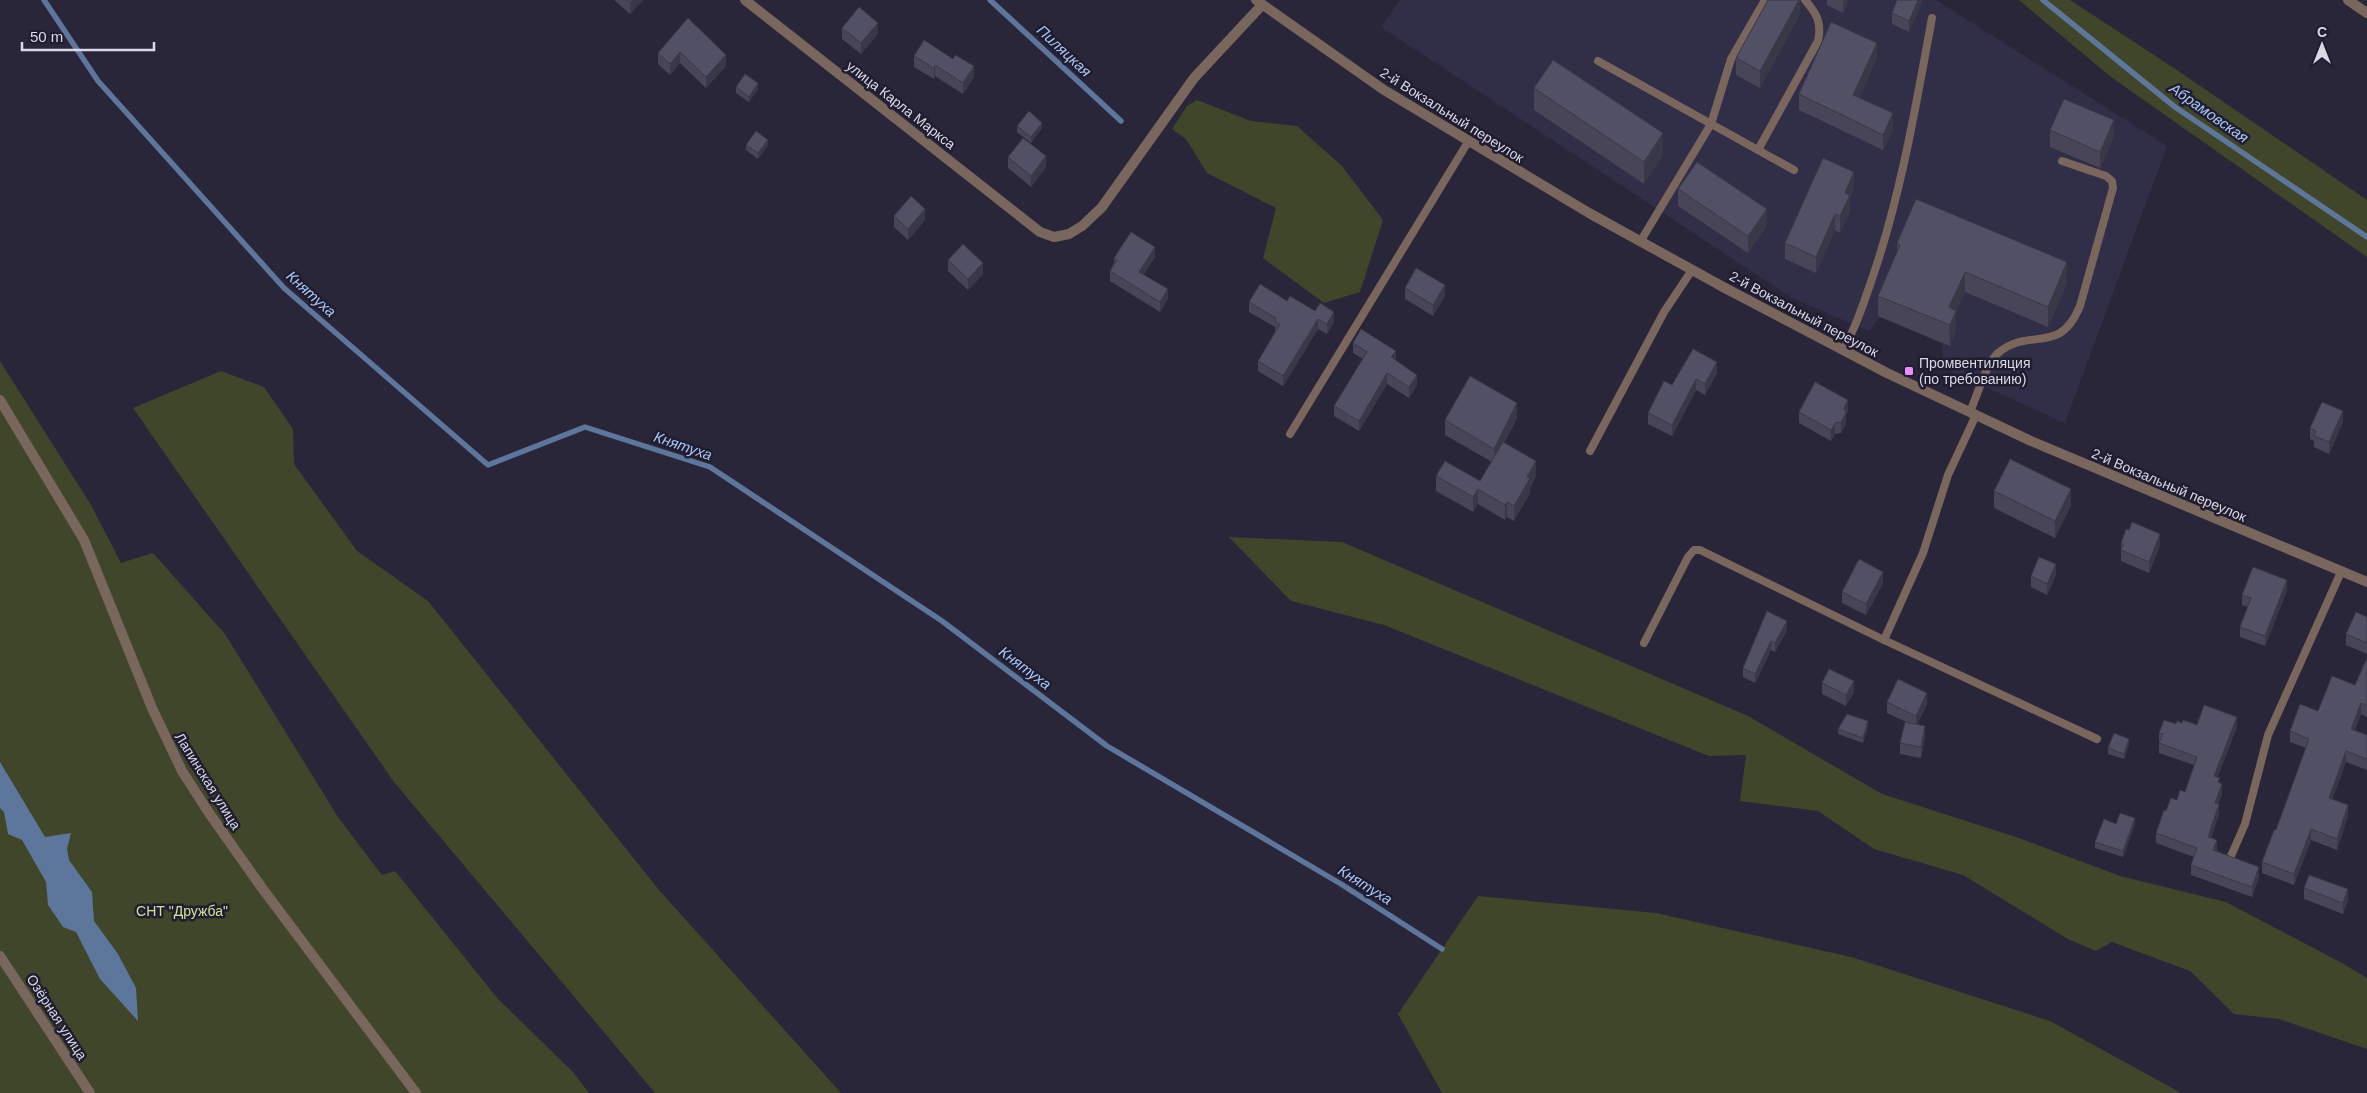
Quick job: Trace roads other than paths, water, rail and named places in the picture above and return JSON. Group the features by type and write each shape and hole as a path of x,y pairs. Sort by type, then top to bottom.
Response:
{"street":[{"name":"улица Карла Маркса","path":"745,0 1040,232 1054,237 1069,234 1082,226 1102,207 1194,78 1259,2"},
{"path":"2348,0 2367,13"},
{"name":"2-й Вокзальный переулок","path":"1259,2 1384,90 1468,142 1640,242 1843,350 2040,445 2367,582"},
{"name":"Лапинская улица","path":"0,400 84,540 152,708 182,770 209,813 262,888 416,1093"},
{"name":"Озёрная улица","path":"0,956 90,1093"}],"lane":[{"path":"1640,242 1711,124 1731,59 1765,0"},
{"path":"1758,150 1818,41 1821,30 1820,20 1805,0"},
{"path":"1843,350 1856,325 1894,208 1910,143 1932,18"},
{"path":"1598,61 1794,170"},
{"path":"1290,434 1468,142"},
{"path":"1884,640 1923,553 1948,475 1973,414 1990,364 1996,354 2008,346 2022,341 2051,338 2062,333 2073,321 2080,306 2113,188 2112,181 2106,176 2062,161"},
{"path":"1590,451 1664,312 1692,270"},
{"path":"1644,643 1688,557 1694,550 1700,550 1884,640 2096,738"},
{"path":"2231,856 2245,824 2268,735 2341,572"}],"water":[{"path":"0,762 45,837 71,833 67,849 69,860 92,892 94,921 118,954 136,988 138,1021 100,979 76,932 63,927 48,905 46,882 22,840 8,834 4,812 0,808"}],"waterway":[{"name":"Княтуха","path":"44,0 98,81 284,288 488,465 585,427 710,467 942,621 1107,746 1341,884 1442,949"},
{"name":"Пиляцкая","path":"990,0 1121,121"},
{"name":"Абрамовская","path":"2043,0 2175,107 2367,237"}],"place":[{"name":"Промвентиляция (по требованию)","path":"1909,371"}],"park label":[{"name":"СНТ \"Дружба\"","path":"182,911"}]}
